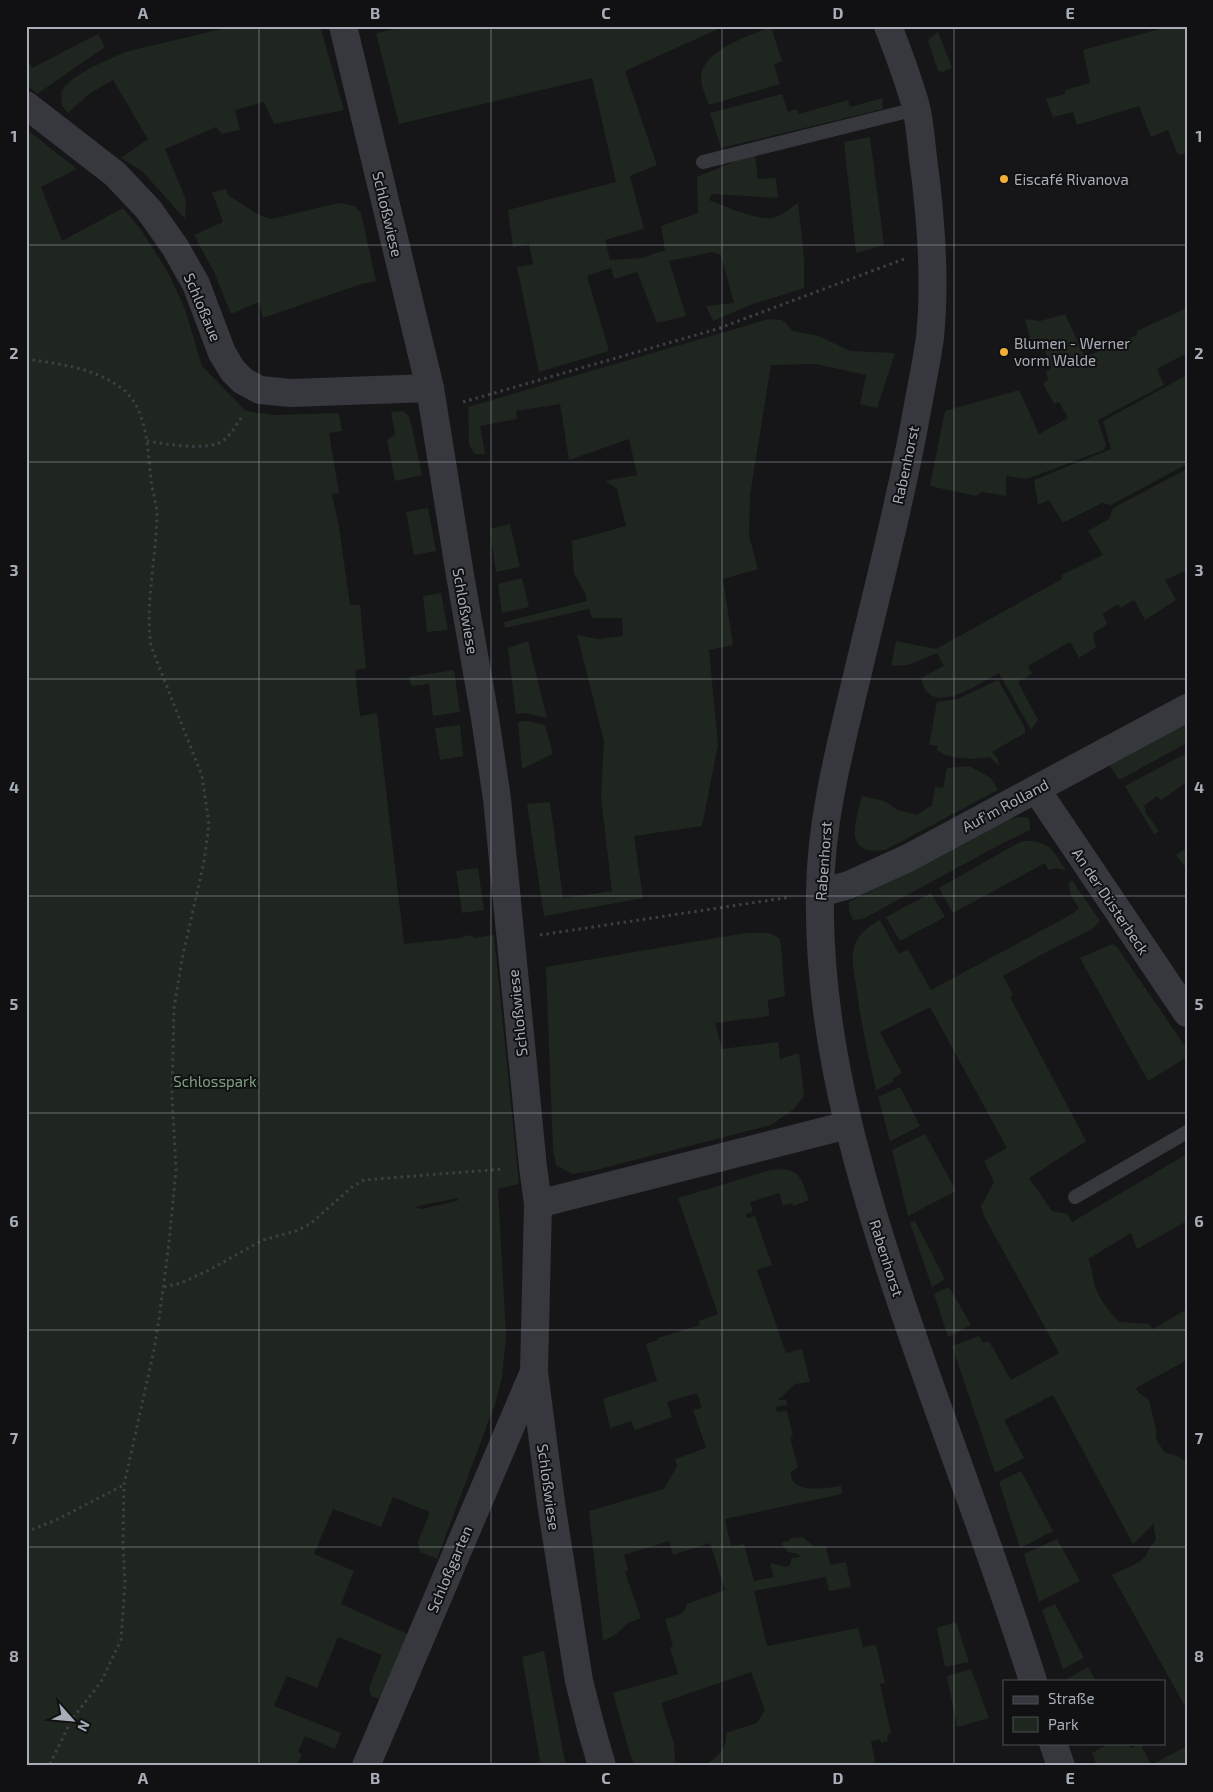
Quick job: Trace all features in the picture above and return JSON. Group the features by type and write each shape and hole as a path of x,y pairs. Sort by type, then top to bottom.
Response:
{"street":[{"name":"Schloßwiese","path":"343,26 432,399 460,575 486,718 497,799 532,1167 538,1204 534,1372 550,1503 579,1681 602,1766"},
{"name":"Rabenhorst","path":"888,26 916,108 927,187 932,249 932,298 928,349 909,454 839,750 825,822 820,893 821,958 831,1040 848,1125 884,1251 926,1378 1034,1680"},
{"name":"Schloßaue","path":"26,105 115,174 149,210 175,247 196,284 222,353 243,381 260,390 291,393 432,399"},
{"name":"Auf'm Rolland","path":"820,893 849,885 887,868 1187,708"},
{"name":"An der Düsterbeck","path":"1036,789 1187,1013"},
{"path":"538,1204 848,1125"},
{"name":"Schloßgarten","path":"366,1766 534,1372"},
{"path":"1053,1744 1060,1766"}],"lane":[{"path":"703,162 916,108"},
{"path":"1075,1197 1187,1132"}],"path":[{"path":"432,399 717,329 932,249"},
{"path":"26,359 76,367 99,375 118,386 132,399 140,417 147,441 157,513 154,572 149,616 151,646 202,776 209,824 204,862 182,958 174,1008 172,1096 176,1170 164,1287 154,1350 124,1485 123,1542 125,1583 121,1640 101,1682 72,1719 48,1766"},
{"path":"147,441 198,446 211,445 223,441 260,390"},
{"path":"510,939 820,893"},
{"path":"164,1287 181,1283 207,1271 263,1240 296,1231 310,1224 352,1187 364,1180 532,1167"},
{"path":"26,1532 56,1520 124,1485"}],"green space":[{"path":"234,26 320,26 344,110 274,124 264,102 235,110 240,130 222,134 216,127 165,149 186,200 185,219 142,171 121,158 148,139 113,80 89,94 68,113 62,106 61,93 65,86 74,78 92,67 125,52"},
{"path":"408,26 725,26 625,71 657,165 630,176 644,229 605,240 610,260 642,258 665,250 661,226 698,213 697,177 755,153 758,179 776,178 778,198 712,194 709,200 762,218 778,216 798,203 804,257 804,288 750,305 713,321 706,306 734,303 721,255 712,252 669,261 686,316 657,323 637,272 614,279 611,268 587,276 609,351 539,372 517,267 533,264 529,244 513,247 508,210 616,182 592,78 399,124 376,33"},
{"path":"1170,26 1187,26 1187,153 1178,155 1168,130 1151,137 1139,106 1077,125 1073,112 1053,117 1046,99 1065,94 1065,90 1090,83 1083,50"},
{"path":"771,27 782,61 774,65 780,84 709,105 702,87 701,76 710,58 740,39"},
{"path":"938,32 952,68 943,72 938,71 928,40"},
{"path":"98,34 105,47 37,94 26,84 26,58 32,68"},
{"path":"782,94 788,112 796,109 799,114 848,100 850,107 882,98 883,109 721,148 710,113"},
{"name":"Schlosspark","path":"26,129 77,169 41,187 62,241 123,208 142,231 169,274 185,309 202,366 246,411 274,415 339,413 342,431 329,433 339,493 332,494 339,527 350,605 360,605 366,668 355,670 360,716 377,713 404,944 460,938 470,935 475,938 494,935 519,1184 498,1189 506,1335 502,1378 495,1404 437,1559 420,1552 418,1542 430,1512 393,1497 381,1527 333,1509 314,1554 354,1571 341,1604 410,1635 381,1700 371,1696 369,1688 382,1655 338,1637 317,1688 287,1676 274,1706 341,1733 335,1749 305,1736 298,1752 302,1754 297,1766 26,1766","holes":["458,1198 457,1201 422,1209 414,1207"]},
{"path":"870,137 884,245 856,253 844,142"},
{"path":"226,189 228,195 259,215 271,219 339,203 355,206 361,213 376,281 361,284 263,318 259,302 231,314 215,274 194,235 223,222 212,192"},
{"path":"1187,308 1187,353 1157,369 1164,385 1098,420 1106,445 1104,450 1027,479 1006,476 1006,496 982,492 976,496 930,486 945,411 1019,390 1039,434 1068,418 1059,402 1054,404 1043,384 1048,380 1046,371 1051,369 1043,344 1032,347 1025,319 1040,321 1065,314 1085,357 1137,335 1137,331"},
{"path":"769,319 782,320 793,331 819,336 850,351 895,353 877,408 860,404 866,375 816,364 771,365 750,495 749,536 758,569 723,579 733,645 709,650 718,745 702,826 634,836 643,898 544,916 527,804 550,802 563,898 612,891 601,797 604,741 577,635 599,639 623,636 622,618 592,618 589,609 505,628 504,622 587,601 585,593 574,574 572,541 626,526 617,489 605,481 637,475 629,439 569,460 560,404 516,411 517,419 480,426 485,454 475,454 469,445 468,407"},
{"path":"1187,375 1187,464 1111,505 1102,503 1063,522 1049,500 1038,505 1034,480 1111,449 1103,421"},
{"path":"402,411 410,419 422,475 395,481 387,440 395,434 391,412"},
{"path":"1187,469 1187,570 1165,580 1176,600 1145,620 1134,600 1120,608 1118,604 1102,614 1107,622 1105,626 1093,633 1096,647 1079,658 1070,642 1028,666 1032,674 1018,682 1038,720 1031,730 999,673 963,692 943,698 934,697 927,692 921,678 944,666 937,653 908,665 891,666 896,641 936,649 1062,579 1062,575 1103,555 1088,531 1109,519 1113,508"},
{"path":"428,508 436,551 414,555 406,512"},
{"path":"510,524 520,567 496,572 490,529"},
{"path":"522,578 529,607 502,613 498,584"},
{"path":"441,593 448,630 427,632 423,596"},
{"path":"528,641 547,718 525,713 516,714 508,648"},
{"path":"454,670 460,712 433,716 429,684 411,686 409,677"},
{"path":"998,680 1025,728 1025,733 992,752 998,759 999,766 990,757 970,759 954,757 941,753 937,749 938,746 929,745 937,702 957,699"},
{"path":"527,721 545,725 553,754 522,769 518,722"},
{"path":"1187,721 1187,743 1119,780 1108,763"},
{"path":"460,725 463,756 440,760 435,728"},
{"path":"1187,753 1187,782 1161,800 1157,796 1144,806 1145,812 1159,831 1154,834 1125,786"},
{"path":"969,766 991,778 998,790 885,850 862,848 857,842 855,826 862,796 884,801 898,810 917,815 932,805 935,787 943,788 947,768"},
{"path":"1028,818 1030,830 863,919 853,920 849,911 849,902 1009,819"},
{"path":"1024,841 1033,841 1050,848 1066,870 1056,868 1048,870 1045,863 953,913 939,888"},
{"path":"1187,848 1187,869 1176,855"},
{"path":"478,868 484,910 462,913 456,871"},
{"path":"1072,880 1100,921 1091,930 1003,976 1013,994 1010,997 1086,1141 1029,1178 1052,1211 1067,1214 1072,1222 1187,1154 1187,1221 1137,1249 1131,1233 1088,1259 1098,1293 1107,1308 1119,1322 1149,1324 1153,1329 1187,1309 1187,1360 1136,1388 1138,1392 1149,1400 1156,1429 1156,1439 1164,1452 1180,1457 1187,1464 1187,1710 1112,1575 1136,1564 1145,1557 1155,1542 1154,1523 1133,1544 1053,1395 1004,1420 1024,1458 995,1473 952,1346 979,1336 983,1343 989,1341 1011,1380 1059,1353 984,1216 981,1206 994,1182 984,1161 1007,1148 930,1007 880,1032 902,1073 893,1078 893,1082 876,1090 867,1051 853,969 853,954 856,943 866,929 880,920 899,954 908,949 931,990 1074,913 1079,908 1071,896 1068,883"},
{"path":"931,893 945,917 900,941 886,917"},
{"path":"746,933 769,933 779,938 785,996 768,1000 769,1016 715,1023 722,1049 778,1042 780,1059 799,1053 804,1096 794,1109 771,1125 596,1170 572,1174 556,1165 553,1150 546,967"},
{"path":"1112,944 1117,947 1187,1049 1187,1057 1148,1081 1080,958"},
{"path":"900,1087 920,1126 890,1141 878,1097"},
{"path":"925,1134 956,1191 908,1216 892,1150"},
{"path":"771,1170 788,1170 798,1175 809,1200 793,1206 792,1203 783,1206 779,1193 750,1202 753,1212 746,1214 747,1218 755,1216 772,1265 757,1270 786,1353 802,1349 810,1382 795,1384 778,1400 786,1400 787,1405 776,1407 777,1412 787,1411 793,1436 790,1437 798,1467 791,1472 792,1479 796,1484 810,1488 819,1489 841,1486 842,1494 725,1519 731,1546 744,1544 754,1581 774,1577 770,1563 786,1567 790,1565 792,1558 800,1557 798,1554 788,1552 781,1543 789,1541 791,1538 803,1537 813,1546 826,1546 830,1565 846,1562 851,1587 829,1591 826,1577 754,1591 767,1646 858,1628 863,1647 876,1645 885,1683 880,1684 891,1733 887,1735 888,1741 881,1743 880,1739 871,1742 876,1765 890,1762 891,1766 703,1766 713,1760 723,1749 726,1733 757,1723 765,1710 751,1672 661,1703 675,1746 676,1766 635,1766 613,1693 678,1674 670,1648 673,1646 665,1619 682,1613 687,1604 725,1590 710,1543 673,1555 669,1541 624,1555 628,1570 625,1572 641,1618 628,1623 615,1635 603,1641 589,1511 664,1489 677,1466 675,1459 706,1448 693,1410 702,1408 697,1393 667,1402 672,1417 635,1430 631,1421 610,1428 603,1399 657,1381 646,1344 658,1340 658,1338 700,1325 698,1321 718,1314 678,1198"},
{"path":"915,1221 945,1279 932,1287 910,1223"},
{"path":"949,1287 971,1325 948,1337 934,1294"},
{"path":"1021,1471 1053,1531 1020,1548 999,1482"},
{"path":"1057,1539 1080,1581 1039,1602 1024,1554"},
{"path":"1055,1604 1084,1658 1063,1669 1042,1610"},
{"path":"956,1622 969,1662 945,1667 937,1628"},
{"path":"544,1651 566,1766 541,1766 522,1657"},
{"path":"1088,1667 1095,1680 1068,1680"},
{"path":"971,1669 989,1718 957,1727 947,1676"},
{"path":"1108,1744 1129,1744 1131,1748 1141,1744 1151,1765 1187,1746 1187,1766 1097,1766 1092,1753"}],"place":[{"name":"Eiscafé Rivanova","path":"1004,179"},
{"name":"Blumen - Werner vorm Walde","path":"1004,352"}]}
